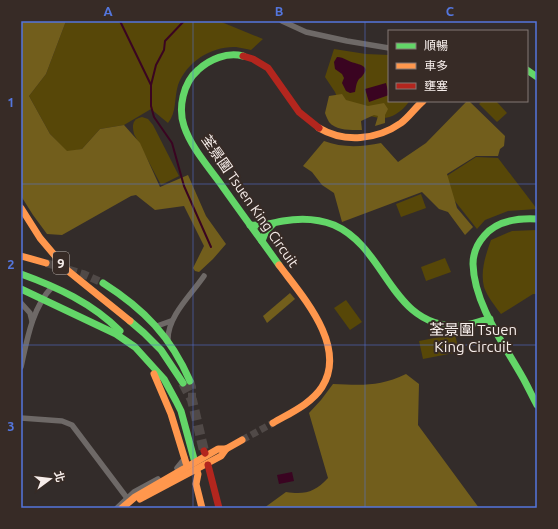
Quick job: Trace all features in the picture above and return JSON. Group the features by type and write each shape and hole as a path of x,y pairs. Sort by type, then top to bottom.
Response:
{"main road":[{"name":"荃景圍 Tsuen King Circuit","path":"274,423 300,408 313,398 325,382 331,359 327,340 318,321 262,240 201,157 184,126 181,106 184,90 193,74 204,64 215,58 237,54 253,58 261,62 274,75 302,116 315,127 333,136 349,138 365,137 382,132 400,123 422,102"},
{"path":"528,71 537,77"},
{"name":"9","path":"21,208 44,243 67,270 144,333 161,350 183,383"},
{"path":"250,225 257,226 303,219 329,223 340,228 361,246 378,266 399,299 421,318 442,325 457,326 490,319"},
{"path":"537,220 519,219 506,221 492,228 479,240 473,260 477,290 504,347 537,405"},
{"path":"262,240 264,234 273,224"},
{"path":"21,256 46,263"},
{"path":"21,274 52,287 88,305 101,314 120,331"},
{"path":"103,283 130,300 157,326 178,354 190,381"},
{"path":"21,289 116,334 135,347 164,379 176,401 181,411 194,459"},
{"path":"154,374 171,414 185,460"},
{"path":"122,508 135,497 242,440"},
{"path":"129,508 138,501 222,451"},
{"path":"208,465 219,508"},
{"path":"197,471 198,474 196,484 202,508"},
{"path":"190,477 196,484"}],"street":[{"path":"282,21 306,32 388,48"},
{"path":"168,339 168,331 171,321 204,276"},
{"path":"21,367 32,321 42,298 52,287"},
{"path":"21,303 30,313 32,321"},
{"path":"157,326 171,321"},
{"path":"21,418 62,421 72,426 127,498"},
{"path":"177,468 185,460"},
{"path":"117,508 134,492 158,479"}],"shaded area":[{"path":"21,21 66,21 46,74 29,96 50,134 67,151 82,149 100,129 124,125 140,143 160,187 188,175 206,216 226,244 199,272 195,271 193,268 204,246 184,206 155,210 136,195 131,196 62,235 47,234 33,215 21,196"},
{"path":"66,21 219,21 263,39 251,50 227,47 209,52 194,62 182,76 178,85 173,114 168,123 151,109 124,125 100,129 82,149 67,152 50,134 29,96 46,74"},
{"path":"334,49 366,54 388,55 388,102 408,102 403,109 390,117 383,118 368,115 339,103 335,92 325,77"},
{"path":"337,57 365,68 365,72 357,82 355,92 350,93 346,91 342,83 344,78 342,74 335,69 334,62"},
{"path":"386,83 388,95 369,102 365,89"},
{"path":"342,94 346,100 368,106 384,103 388,109 385,115 385,123 375,126 378,116 374,115 361,121 362,130 344,129 332,125 325,113 329,96"},
{"path":"466,102 470,102 505,136 504,146 500,149 498,156 476,156 447,174 457,208 473,227 465,235 448,212 439,209 422,192 342,222 334,193 322,185 312,172 303,166 324,141 338,145 352,146 381,143 398,162 426,143"},
{"path":"481,102 497,102 507,113 497,122 479,104"},
{"path":"142,117 148,119 153,125 179,176 161,185 134,134 134,123 136,119"},
{"path":"476,157 498,158 537,209 508,211 485,220 477,229 439,181"},
{"path":"421,194 426,208 401,217 396,204"},
{"path":"537,230 537,294 533,294 501,314 487,294 483,281 484,263 491,240 512,231"},
{"path":"445,258 451,272 426,281 421,267"},
{"path":"290,293 295,299 267,323 263,316"},
{"path":"346,300 362,322 350,330 334,308"},
{"path":"455,334 459,352 423,359 419,341"},
{"path":"406,374 419,384 418,425 479,508 264,508 286,492 304,493 319,487 328,478 309,413 333,384 361,385 378,383"},
{"path":"292,472 294,481 279,484 277,475"}],"waterway":[{"path":"120,21 151,85"},
{"path":"184,21 165,41 164,50 156,65 151,85 151,106 154,117 172,143 184,186 211,247"}],"tunnel":[{"path":"46,263 83,274 103,283"},
{"path":"190,381 192,387 192,400"},
{"path":"183,383 192,400 204,451"},
{"path":"242,440 273,423"}],"traffic: fast":[{"path":"243,56 231,55 219,57 203,66 193,75 185,89 183,96 182,119 187,134 195,149 279,265"},
{"path":"528,71 537,77"},
{"path":"250,225 263,225 303,219 322,221 334,225 352,236 366,250 390,284 403,300 417,313 435,323 457,326 490,319"},
{"path":"537,219 508,221 495,226 479,242 473,260 475,279 484,309 537,405"},
{"path":"262,241 266,231 273,224"},
{"path":"21,274 48,284 74,297 98,312 120,331"},
{"path":"103,283 131,303 155,325 174,351 190,381"},
{"path":"21,289 116,334 135,347 164,379 176,401 181,411 194,459"},
{"path":"130,321 161,350 183,383"}],"traffic: slow":[{"path":"319,128 339,136 360,138 371,136 392,129 407,118 422,102"},
{"path":"21,208 40,238 67,270 130,321"},
{"path":"21,256 46,263"},
{"path":"273,423 300,408 312,398 322,387 329,371 329,355 326,339 319,322 310,306 279,265"},
{"path":"154,374 171,414 186,463"},
{"path":"122,508 135,497 218,449 226,449 242,440"},
{"path":"140,499 221,456 226,449"},
{"path":"197,471 198,474 196,484 202,508"}],"traffic: jam":[{"path":"243,56 253,59 268,68 299,112 319,128"},
{"path":"208,465 219,508"}],"district":[{"name":"荃景圍 Tsuen King Circuit","path":"473,338"}]}
